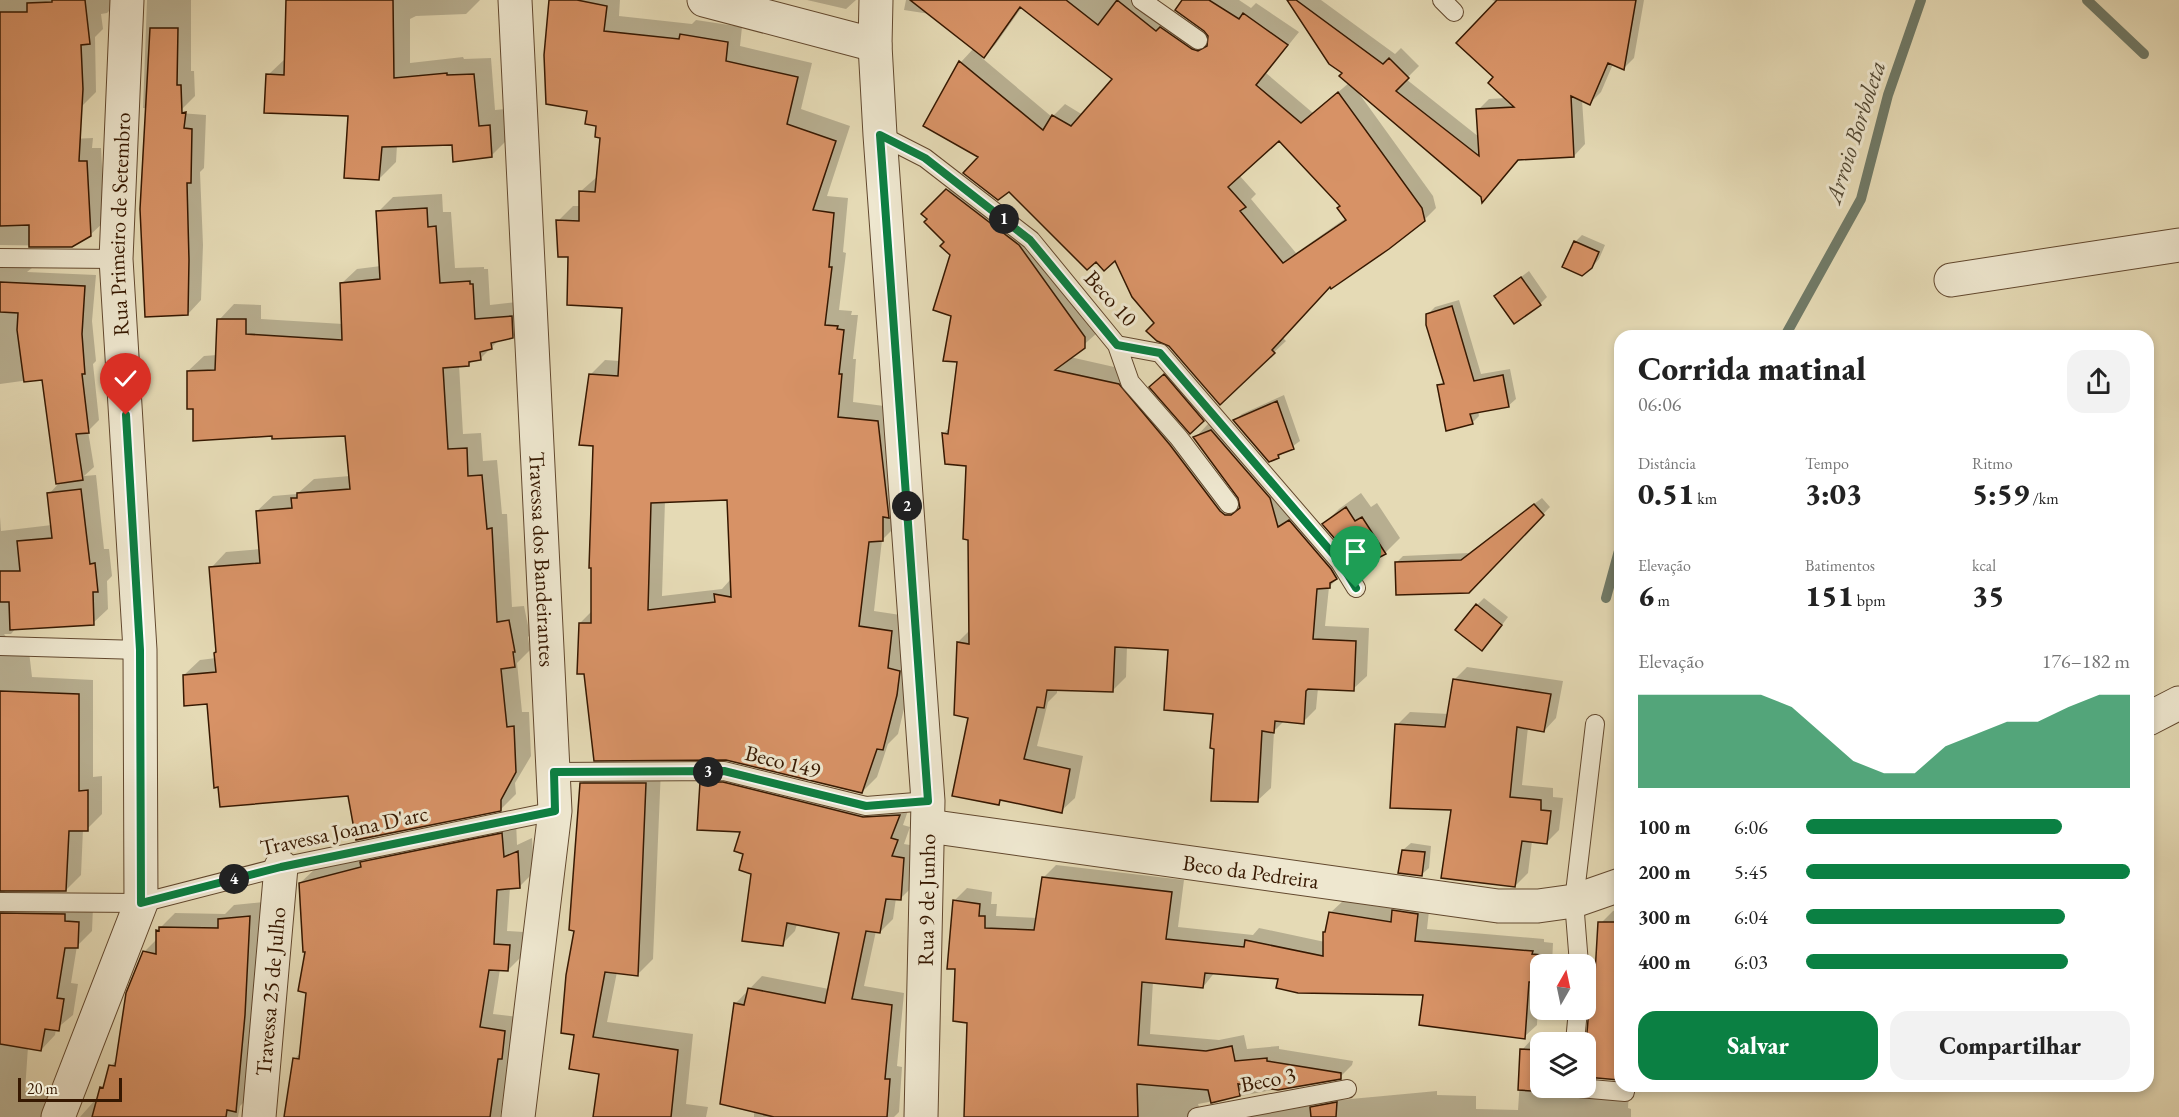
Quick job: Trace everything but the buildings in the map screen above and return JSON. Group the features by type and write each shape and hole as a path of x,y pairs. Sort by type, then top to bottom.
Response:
{"street":[{"name":"Rua Primeiro de Setembro","path":"58,1117 141,903 140,650 116,259 127,0"},
{"name":"Travessa dos Bandeirantes","path":"515,0 555,811 518,1117"},
{"path":"704,0 875,45"},
{"name":"Rua 9 de Junho","path":"876,0 875,45 880,135 928,813 921,1117"},
{"path":"1950,280 2179,245"},
{"path":"2154,715 2179,703"},
{"name":"Beco da Pedreira","path":"928,813 1498,906 1538,906 1574,901 1614,887"},
{"name":"Travessa 25 de Julho","path":"259,1117 281,867"}],"lane":[{"path":"1141,0 1198,40"},
{"name":"Beco 10","path":"880,135 925,158 1030,240 1117,345 1160,353 1340,562 1356,588"},
{"path":"0,258 116,259"},
{"path":"1117,345 1130,382 1179,438 1228,504"},
{"path":"0,646 140,650"},
{"path":"1579,954 1574,901 1595,724"},
{"name":"Beco 149","path":"554,772 724,771 866,806 928,813"},
{"name":"Travessa Joana D'arc","path":"0,902 141,903 281,867 555,811"},
{"name":"Beco 3","path":"1197,1117 1347,1089"},
{"path":"1596,1089 1614,1091"}],"waterway":[{"name":"Arroio Borboleta","path":"1788,330 1861,199 1888,95 1921,0"},
{"path":"2087,0 2144,54"},
{"name":"Arroio Borboleta","path":"1606,598 1614,569"}],"route":[{"path":"126,415 140,650 141,903 281,867 555,811 554,772 724,771 866,806 928,801 880,135 925,158 1030,240 1117,345 1160,353 1340,562 1356,588"}]}
